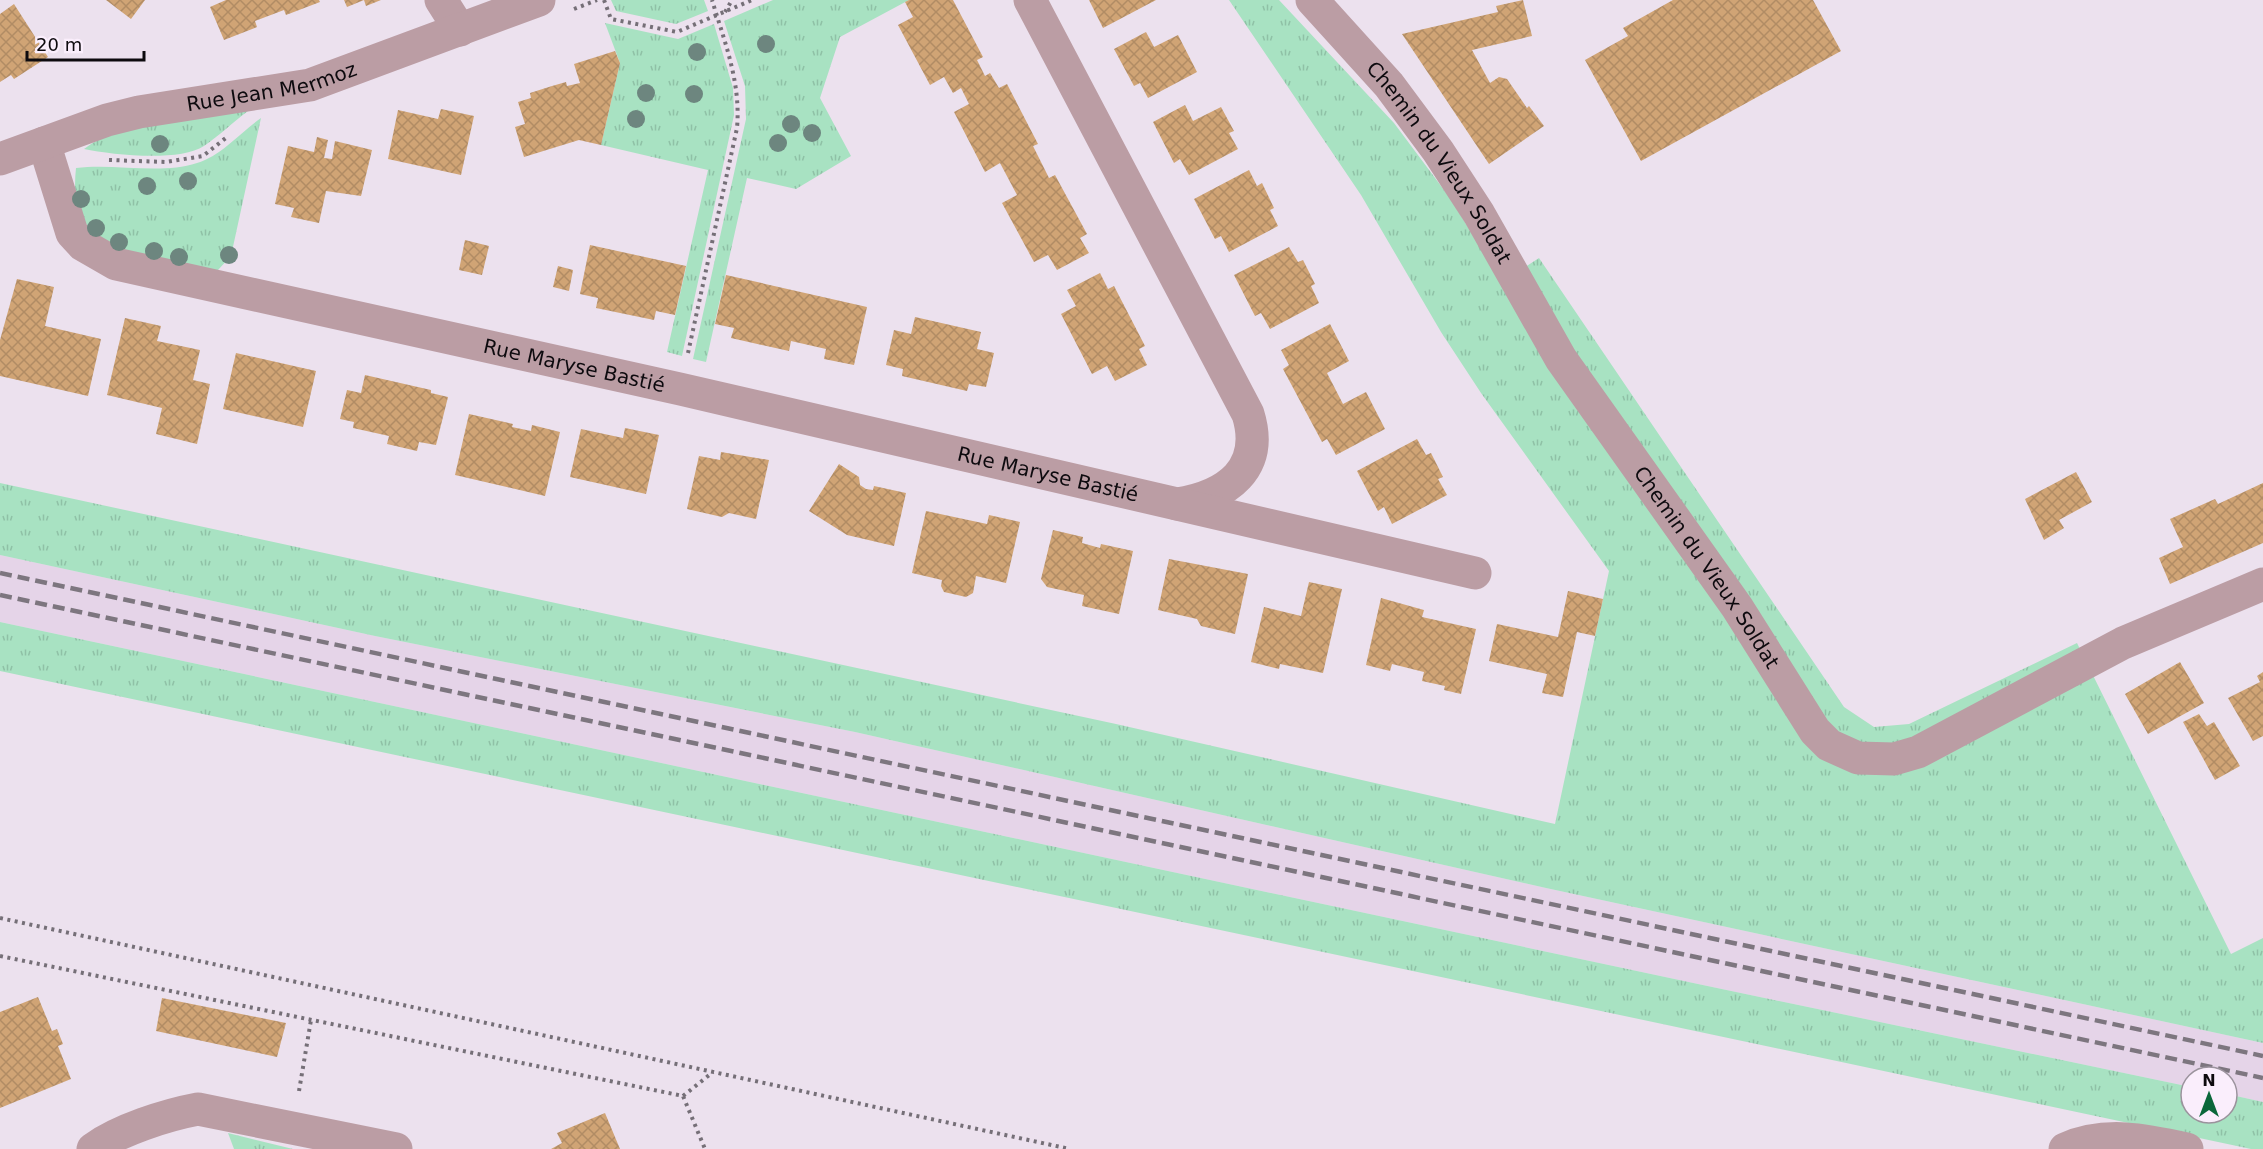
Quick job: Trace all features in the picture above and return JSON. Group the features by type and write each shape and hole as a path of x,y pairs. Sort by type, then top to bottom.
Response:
{"street":[{"path":"441,0 460,30"},
{"name":"Rue Jean Mermoz","path":"0,159 139,112 310,85 539,0"},
{"name":"Rue Maryse Bastié","path":"1030,0 1248,414 1253,432 1248,462 1232,483 1221,492 1175,505"},
{"name":"Chemin du Vieux Soldat","path":"1312,0 1389,85 1438,151 1484,222 1561,359 1737,607 1815,731 1836,749 1858,758 1876,760 1918,752 2103,653 2263,584"},
{"name":"Rue Maryse Bastié","path":"44,143 72,233 83,245 116,264 680,389 1475,573"},
{"path":"93,1149 104,1141 178,1113 198,1109 293,1128 332,1142 396,1149"},
{"path":"2065,1149 2085,1142 2118,1137 2187,1149"}],"path":[{"path":"604,0 611,19 677,32 752,0"},
{"path":"680,389 737,128 738,87 712,0"},
{"path":"725,12 732,0"},
{"path":"0,918 1070,1149"},
{"path":"0,956 683,1096"},
{"path":"293,1128 311,1020"},
{"path":"683,1096 713,1072"},
{"path":"683,1096 705,1149"}],"shaded area":[{"path":"0,555 375,636 855,732 1546,888 2263,1043 2263,1102 2239,1097 2239,1065 2179,1065 2179,1084 0,622"}],"green space":[{"path":"611,0 704,0 708,11 676,24 616,11"},
{"path":"773,0 909,0 840,37 820,98 851,156 796,189 747,178 706,362 693,359 746,119 745,86 724,21"},
{"path":"1229,0 1279,0 1394,123 1450,198 1502,282 1539,258 1844,707 1874,727 1909,724 2077,643 2231,954 2263,938 2263,1043 1546,888 855,732 375,636 0,555 0,483 1116,724 1555,824 1609,571 1481,393 1441,332 1361,195"},
{"path":"605,23 678,39 714,24 733,88 734,115 682,356 667,352 708,170 601,145 620,63"},
{"path":"248,111 210,142 193,151 146,156 84,149 100,139 140,125"},
{"path":"261,118 231,256 218,270 186,268 130,253 99,236 83,220 76,198 76,168 153,169 197,163 223,149"},
{"path":"0,622 2179,1084 2179,1125 2239,1125 2239,1097 2263,1102 2263,1149 2251,1149 0,671"},
{"path":"228,1133 293,1149 234,1149"}],"building":[{"path":"106,0 145,0 131,19"},
{"path":"226,0 319,0 320,2 286,15 284,10 255,21 257,27 224,40 210,7"},
{"path":"344,0 364,0 347,7"},
{"path":"364,0 381,0 366,6"},
{"path":"909,0 953,0 983,57 977,60 985,76 990,73 999,88 1007,84 1038,144 1033,146 1049,178 1055,175 1087,234 1080,238 1089,253 1057,270 1048,255 1034,262 1002,203 1017,195 1000,163 985,172 954,112 969,104 961,88 953,93 944,77 930,85 898,25 913,17 905,2"},
{"path":"1089,0 1156,0 1103,28"},
{"path":"1523,0 1532,36 1472,50 1490,83 1499,77 1507,79 1527,108 1529,106 1544,126 1489,164 1402,34 1498,12 1496,6"},
{"path":"1673,0 1813,0 1841,51 1641,161 1585,60 1628,36 1623,28"},
{"path":"14,4 48,57 14,79 11,75 0,82 0,14"},
{"path":"1146,32 1154,47 1178,35 1197,72 1148,98 1140,83 1134,86 1114,49"},
{"path":"615,51 620,63 601,145 579,140 524,157 515,127 525,124 518,102 531,98 530,93 552,86 566,82 567,86 580,83 574,64"},
{"path":"1185,105 1193,121 1221,107 1234,131 1229,133 1238,149 1189,175 1180,159 1174,163 1153,122"},
{"path":"441,109 474,116 461,175 388,159 398,110 438,119"},
{"path":"317,137 328,140 324,158 332,159 335,141 372,150 361,196 326,191 319,223 291,217 294,208 275,204 288,146 314,152"},
{"path":"1249,170 1257,186 1262,183 1274,208 1270,210 1278,226 1229,252 1221,236 1215,239 1194,199"},
{"path":"465,240 489,246 482,275 459,270"},
{"path":"590,245 686,266 675,315 656,311 654,320 596,308 598,298 580,294"},
{"path":"1289,247 1298,262 1303,260 1315,284 1311,286 1319,303 1270,329 1261,313 1255,316 1234,275"},
{"path":"558,266 573,270 569,291 553,287"},
{"path":"1100,273 1108,289 1114,286 1145,346 1139,349 1147,365 1115,381 1107,366 1092,374 1061,314 1076,306 1067,290"},
{"path":"726,275 867,307 854,365 824,359 826,349 791,341 789,351 731,338 734,328 715,324"},
{"path":"17,279 54,287 45,326 101,339 88,396 0,376 0,340"},
{"path":"915,317 981,332 977,349 994,353 986,387 969,384 967,391 902,376 903,369 886,365 894,330 911,334"},
{"path":"125,318 161,326 157,341 200,350 193,380 210,384 197,444 156,434 162,408 107,395"},
{"path":"1330,324 1349,361 1327,373 1343,404 1366,392 1385,429 1336,455 1327,439 1322,442 1283,369 1289,365 1281,350"},
{"path":"236,353 316,371 303,427 223,409"},
{"path":"365,375 431,390 431,393 448,397 436,445 419,442 417,451 387,444 389,436 353,428 354,422 340,419 347,390 361,393"},
{"path":"469,414 513,424 512,427 531,431 532,425 560,432 545,496 455,475"},
{"path":"625,428 659,435 646,494 570,477 581,429 623,438"},
{"path":"1417,439 1426,455 1431,453 1443,477 1438,479 1447,495 1392,524 1384,507 1378,511 1357,471"},
{"path":"721,452 769,460 756,519 729,513 722,517 687,509 699,456 720,460"},
{"path":"839,464 859,477 860,485 866,489 873,490 874,486 906,493 894,546 847,535 809,511"},
{"path":"2076,472 2092,502 2059,520 2064,528 2044,540 2025,499"},
{"path":"2263,483 2263,543 2170,584 2159,558 2183,547 2170,519 2215,499 2218,504"},
{"path":"926,511 987,524 989,515 1020,522 1006,583 976,576 973,593 966,597 944,592 941,586 942,580 912,573"},
{"path":"1053,530 1083,537 1082,543 1100,548 1101,544 1133,551 1119,614 1082,606 1084,595 1047,587 1041,579"},
{"path":"1169,559 1248,574 1235,634 1201,626 1197,619 1158,610"},
{"path":"1309,582 1342,589 1323,673 1280,664 1279,669 1251,662 1264,607 1301,616"},
{"path":"1568,591 1603,599 1595,636 1577,632 1563,697 1542,693 1547,674 1489,661 1497,624 1558,637"},
{"path":"1381,598 1424,610 1422,617 1476,629 1461,694 1444,690 1445,686 1422,681 1424,672 1392,664 1390,671 1366,665"},
{"path":"2180,662 2204,703 2148,734 2125,694"},
{"path":"2263,672 2263,736 2253,741 2228,698 2260,682 2257,676"},
{"path":"2199,714 2207,726 2214,722 2240,766 2215,780 2183,722"},
{"path":"38,997 52,1031 57,1029 63,1044 58,1046 71,1079 0,1108 0,1012"},
{"path":"162,998 286,1023 277,1057 156,1031"},
{"path":"605,1113 620,1149 551,1149 562,1143 557,1133"}],"railway":[{"path":"0,573 2263,1056"},
{"path":"0,595 2263,1078"}]}
